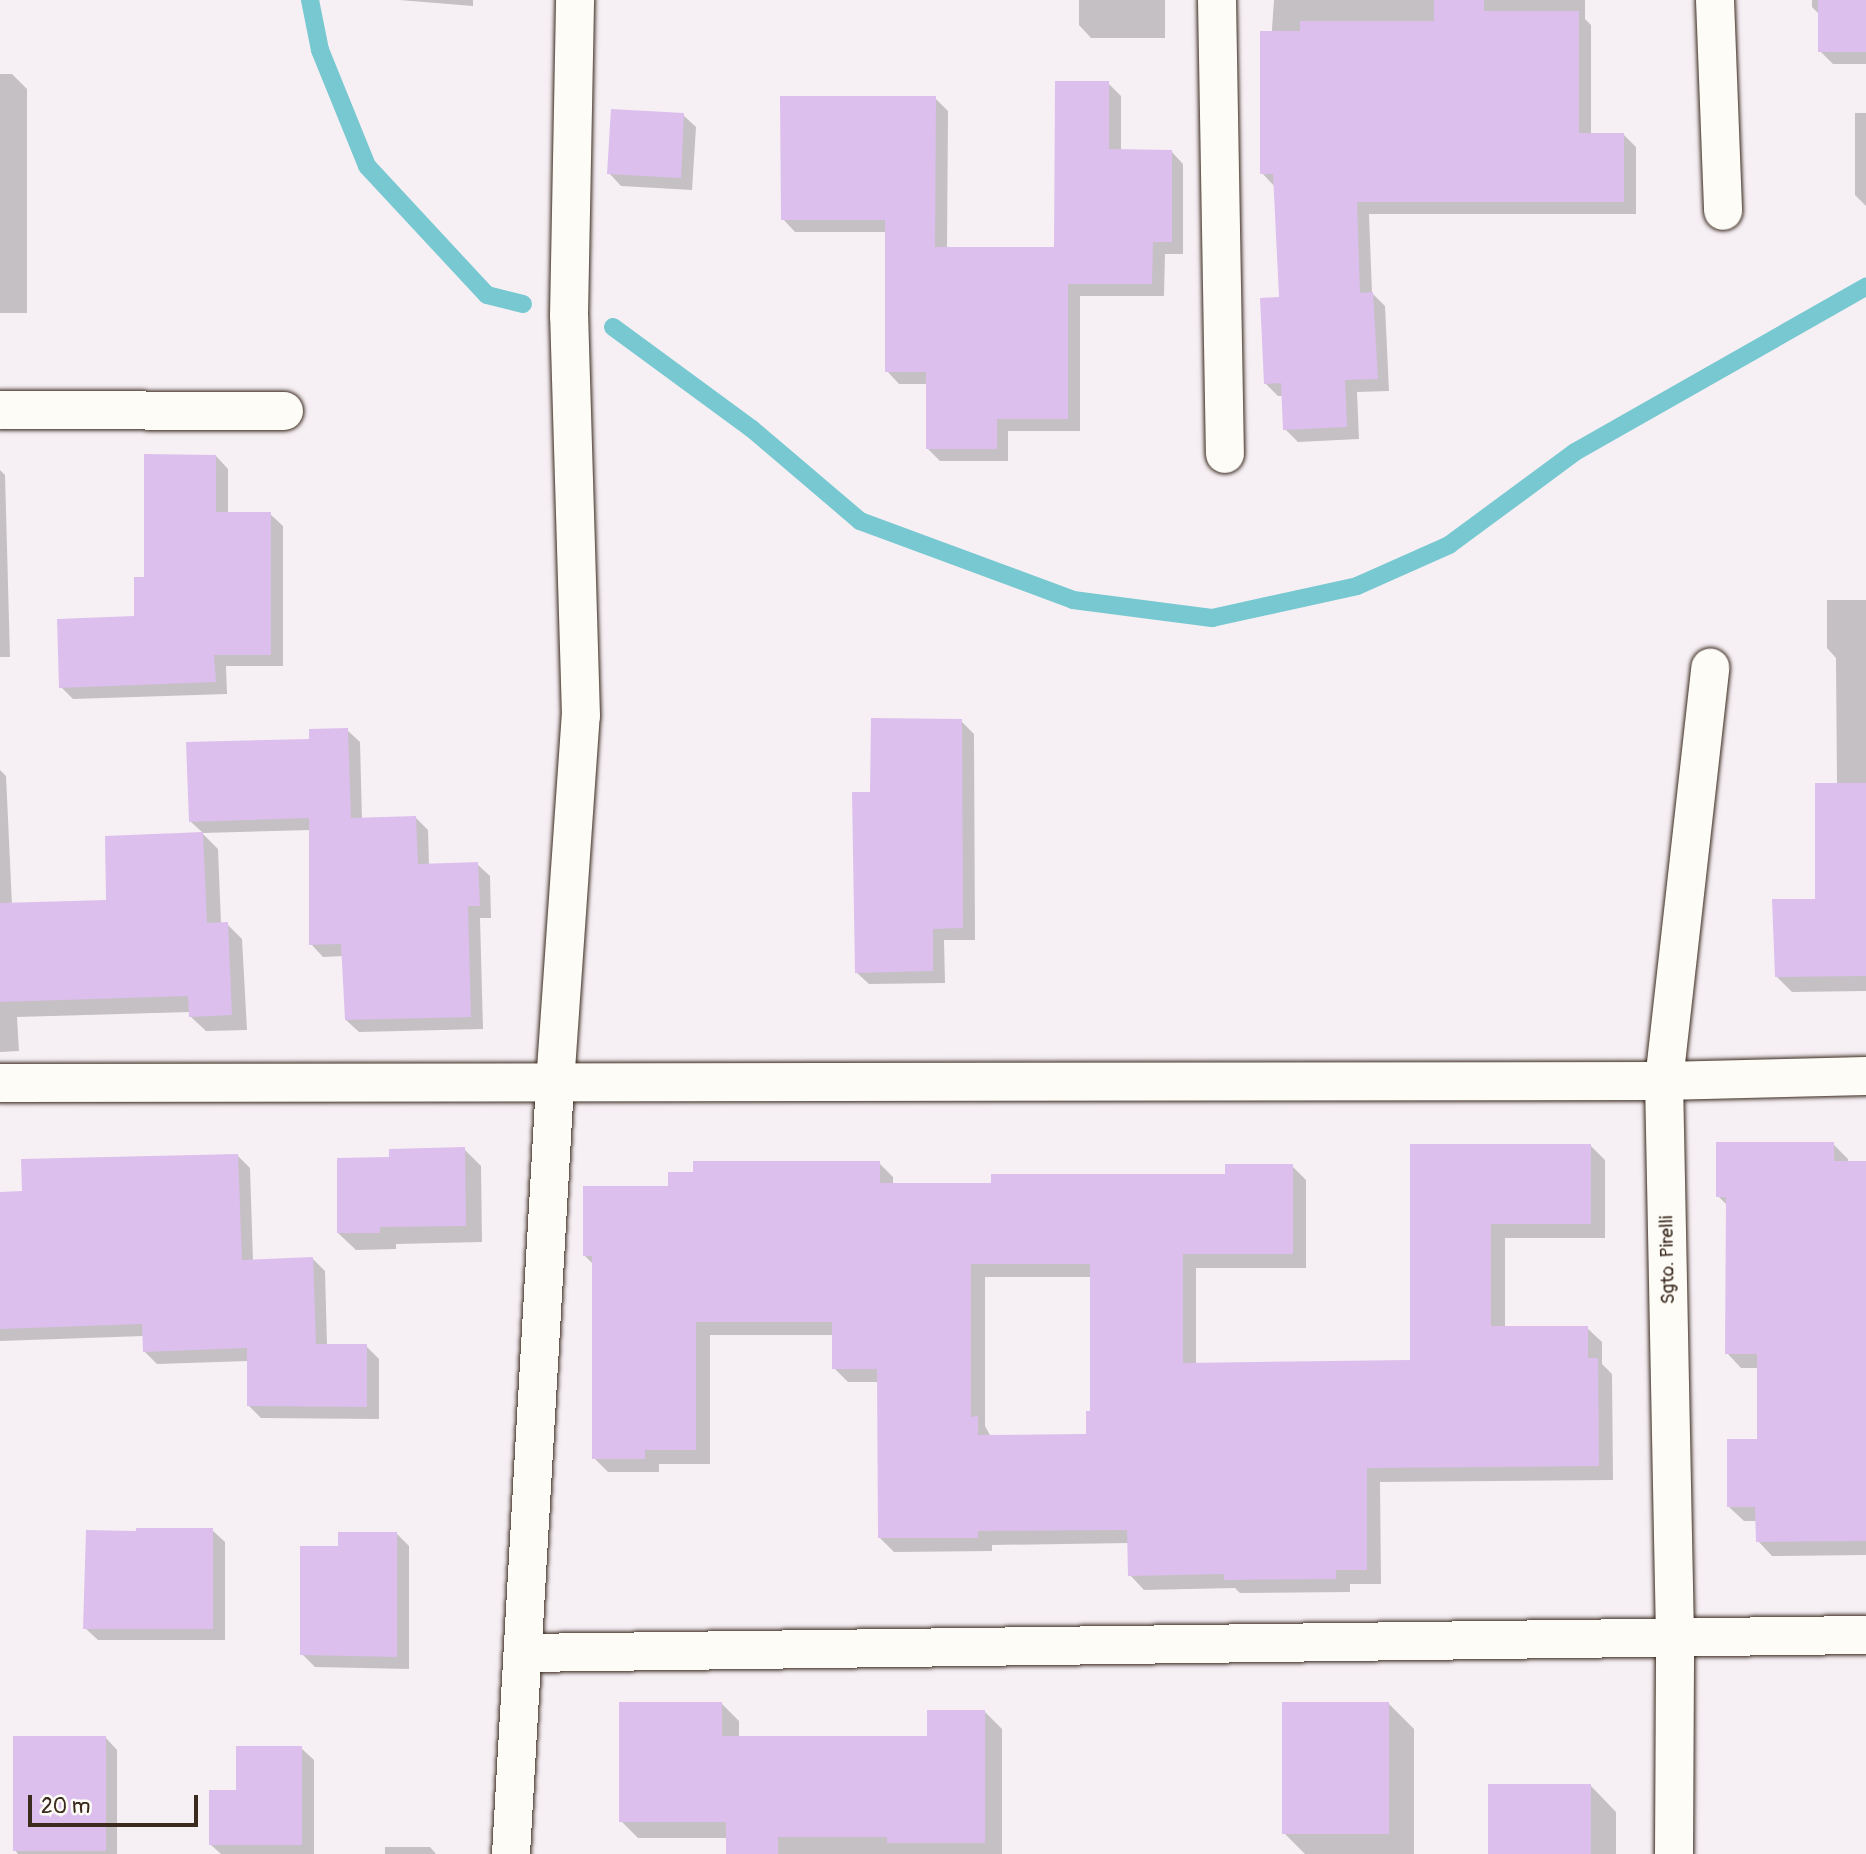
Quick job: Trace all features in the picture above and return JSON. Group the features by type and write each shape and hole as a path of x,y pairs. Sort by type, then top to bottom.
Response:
{"street":[{"path":"511,1854 555,1084 581,716 569,316 575,0"},
{"path":"1217,0 1225,454"},
{"path":"1716,0 1723,211"},
{"path":"0,410 284,411"},
{"name":"Sgto. Pirelli","path":"1674,1854 1675,1637 1664,1082 1710,668"},
{"path":"0,1083 1664,1082 1866,1076"},
{"path":"523,1653 1866,1635"}],"building":[{"path":"1434,0 1484,0 1484,11 1579,11 1579,133 1624,133 1624,202 1357,202 1360,293 1373,292 1378,379 1345,380 1347,427 1283,430 1281,383 1264,384 1260,298 1279,297 1273,174 1260,174 1260,31 1300,31 1300,21 1434,21"},
{"path":"1818,0 1866,0 1866,52 1818,52"},
{"path":"1055,81 1109,81 1109,149 1172,150 1172,242 1153,242 1152,284 1068,284 1068,419 997,419 997,449 926,449 926,372 885,372 885,220 781,220 780,96 936,96 935,247 1054,247"},
{"path":"611,109 684,113 681,178 607,174"},
{"path":"144,454 216,455 216,512 271,512 271,655 214,655 216,682 59,688 57,619 134,616 134,577 144,577"},
{"path":"871,718 962,719 963,928 933,929 933,971 855,973 852,792 870,792"},
{"path":"348,728 351,818 416,816 418,864 478,862 480,906 468,906 471,1017 345,1020 341,944 309,945 309,818 189,822 186,742 309,739 309,729"},
{"path":"1815,783 1866,783 1866,976 1775,977 1772,899 1815,899"},
{"path":"203,832 207,923 228,922 232,1015 189,1017 188,996 0,1002 0,903 106,900 105,836"},
{"path":"1716,1142 1834,1142 1834,1161 1866,1161 1866,1541 1756,1542 1755,1507 1727,1507 1727,1439 1757,1439 1757,1354 1725,1354 1726,1197 1716,1197"},
{"path":"1410,1144 1591,1144 1591,1224 1491,1224 1491,1326 1588,1326 1588,1358 1598,1358 1599,1466 1367,1468 1367,1570 1336,1570 1336,1579 1224,1580 1224,1574 1128,1576 1127,1530 978,1531 978,1538 878,1538 877,1369 832,1369 832,1322 696,1322 696,1450 645,1450 645,1459 592,1459 592,1256 583,1256 583,1186 668,1186 668,1172 693,1172 693,1161 880,1161 880,1183 991,1183 991,1174 1225,1174 1225,1164 1293,1164 1293,1254 1183,1254 1183,1363 1410,1360","holes":["971,1264 1090,1264 1090,1411 1086,1411 1086,1434 978,1435 978,1416 971,1417"]},
{"path":"465,1147 466,1226 380,1227 380,1233 337,1233 337,1158 389,1157 389,1149"},
{"path":"238,1154 242,1260 313,1257 316,1344 367,1344 367,1407 247,1406 247,1348 143,1352 142,1324 0,1329 0,1192 22,1191 21,1159"},
{"path":"136,1528 213,1528 213,1629 83,1629 86,1530 136,1531"},
{"path":"338,1532 397,1532 397,1657 300,1655 300,1546 338,1546"},
{"path":"619,1702 722,1702 722,1736 927,1736 927,1710 985,1710 985,1843 887,1843 887,1837 778,1837 778,1854 726,1854 726,1822 619,1822"},
{"path":"1282,1702 1389,1702 1389,1834 1282,1834"},
{"path":"13,1736 106,1736 106,1851 13,1851"},
{"path":"236,1746 302,1746 302,1845 209,1845 209,1790 236,1790"},
{"path":"1488,1784 1591,1784 1591,1854 1488,1854"}],"waterway":[{"path":"310,0 320,50 367,166 487,295 523,304"},
{"path":"613,327 752,429 860,521 1073,600 1212,618 1357,586 1449,545 1575,452 1866,287"}]}
